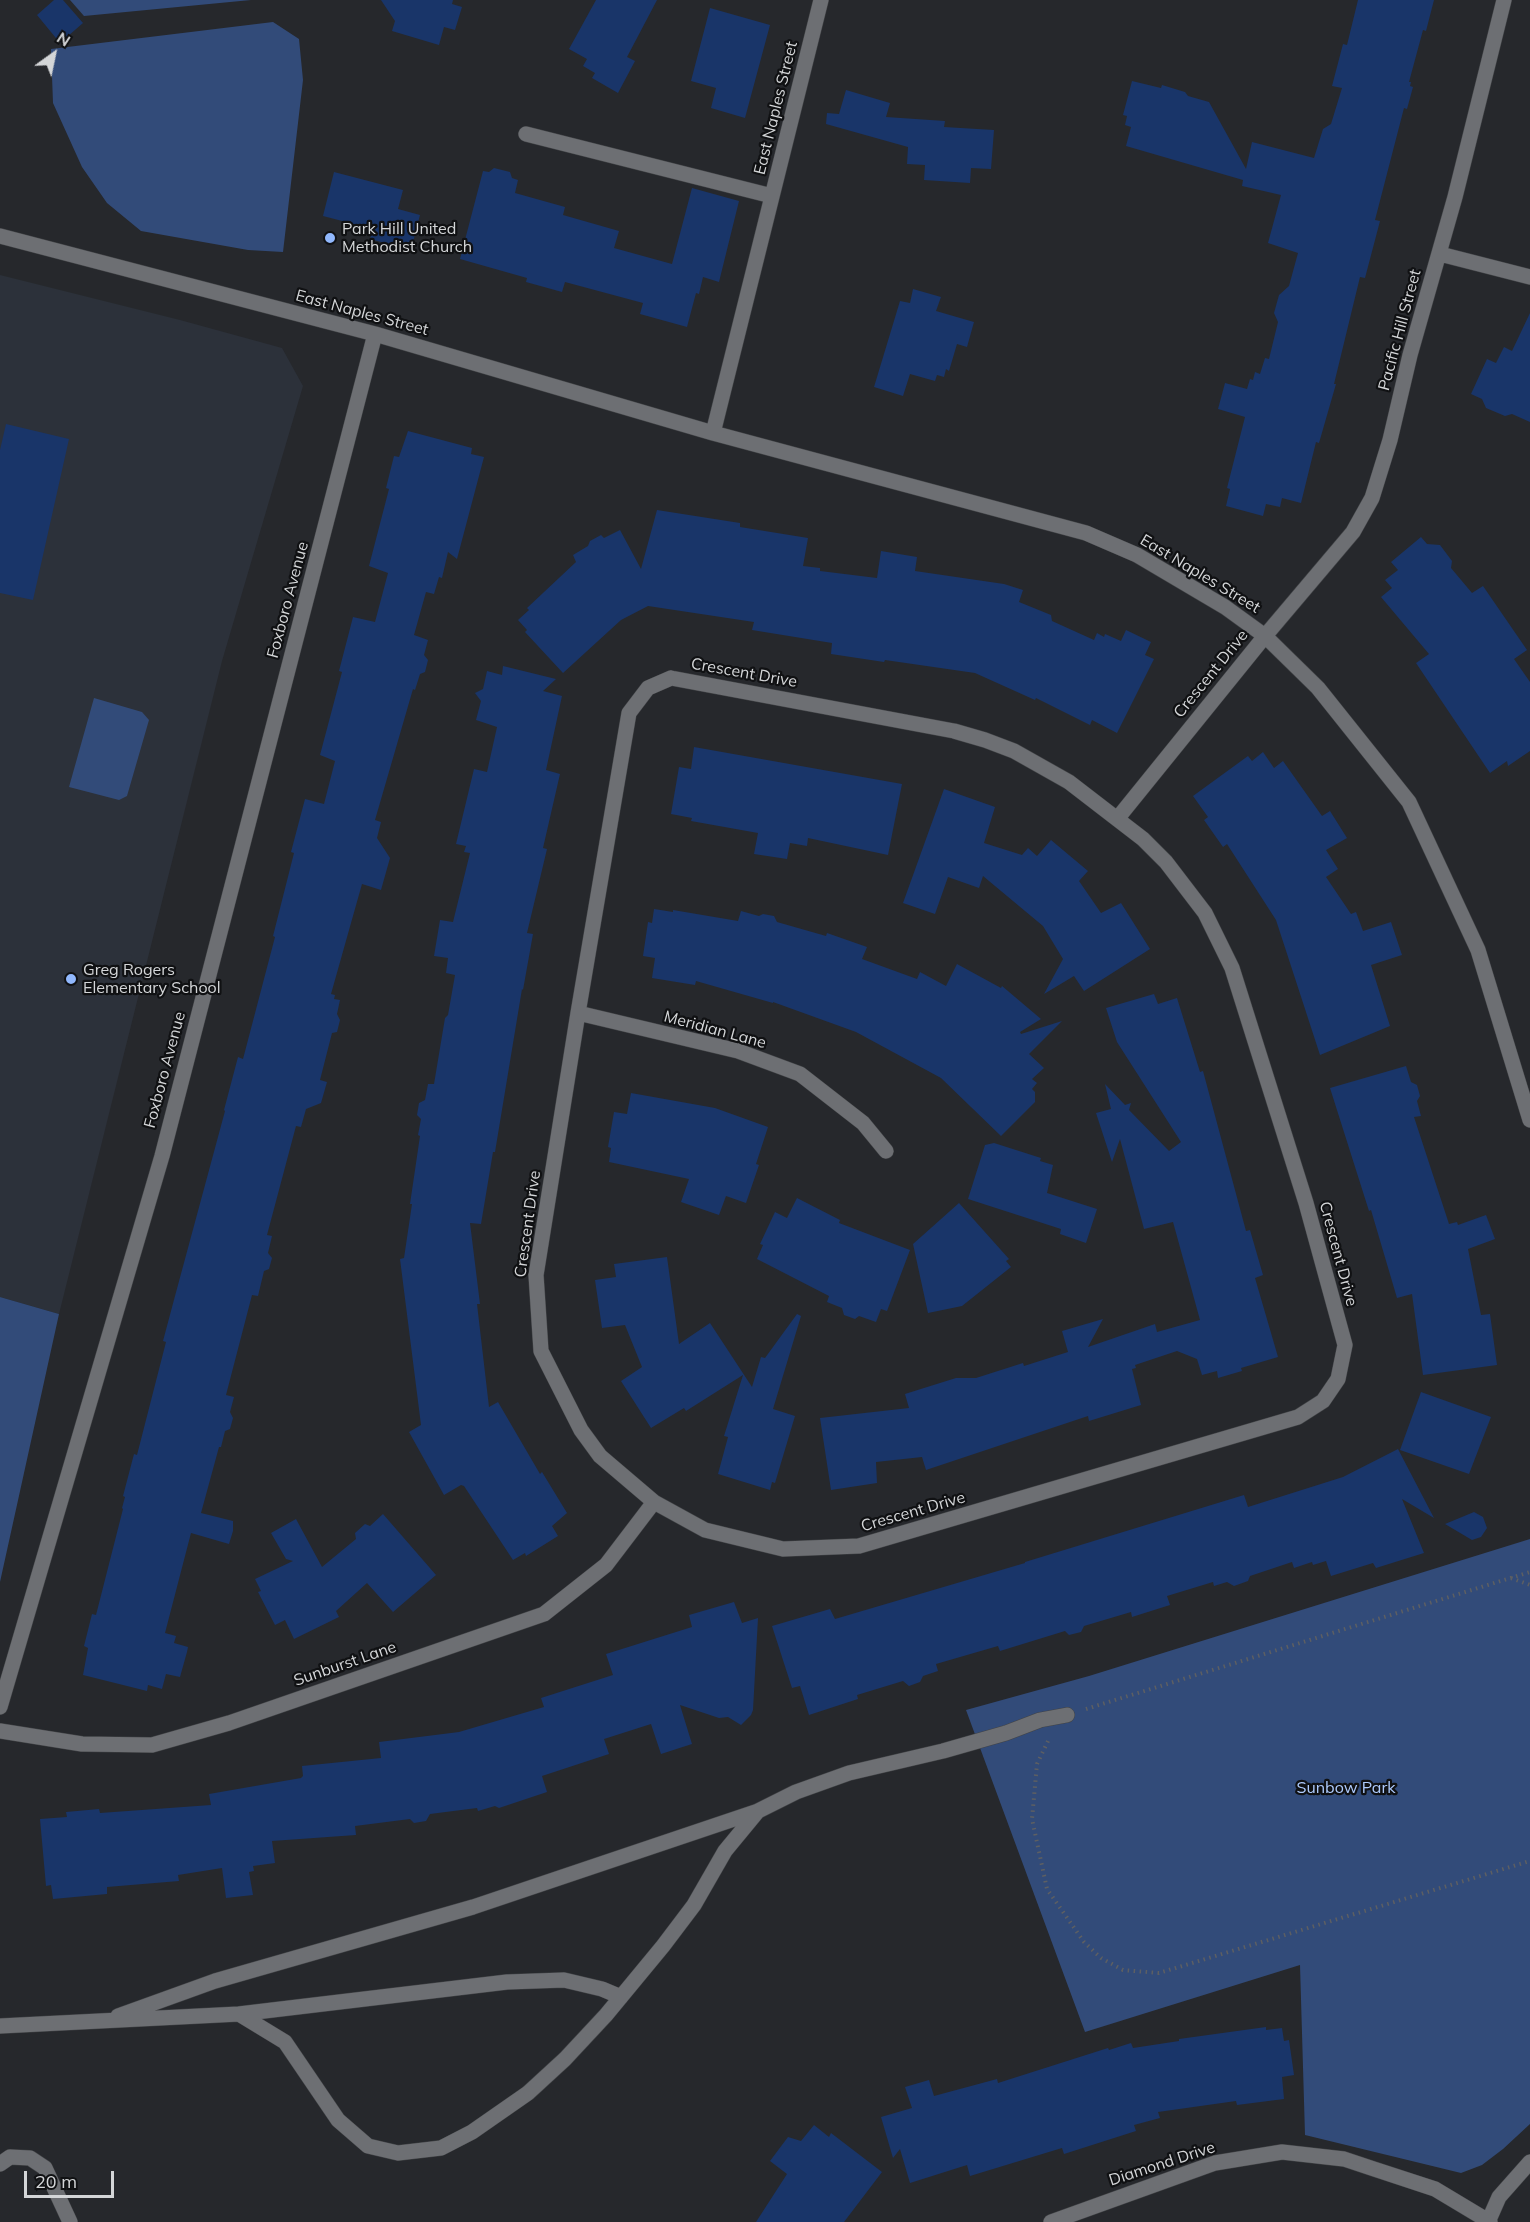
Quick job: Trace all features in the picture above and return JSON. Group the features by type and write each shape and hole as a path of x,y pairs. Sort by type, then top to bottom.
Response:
{"street":[{"name":"East Naples Street","path":"713,433 821,0"},
{"name":"Pacific Hill Street","path":"1265,636 1353,532 1372,498 1440,254 1504,0"},
{"path":"526,134 772,196"},
{"name":"East Naples Street","path":"0,236 375,334 713,433 1086,533 1137,555 1225,607 1265,636 1318,688 1409,802 1478,950 1530,1120"},
{"path":"1440,254 1530,277"},
{"name":"Foxboro Avenue","path":"0,1707 162,1156 375,334"},
{"name":"Crescent Drive","path":"1117,819 1265,636"},
{"name":"Crescent Drive","path":"670,678 954,731 985,740 1043,766 1086,794 1143,839 1186,887 1204,913 1232,968 1306,1203 1345,1345 1338,1379 1323,1401 1298,1417 859,1546 783,1549 705,1530 654,1502 600,1456 581,1430 541,1351 536,1275 578,1013 629,713 648,688 670,678"},
{"name":"Meridian Lane","path":"578,1013 738,1051 800,1074 863,1123 886,1151"},
{"name":"Sunburst Lane","path":"0,1731 82,1744 152,1745 229,1723 544,1614 606,1565 654,1502"},
{"path":"104,2021 215,1981 473,1908 758,1811 796,1792 849,1773 943,1751 1006,1733 1040,1720 1067,1715"},
{"path":"239,2014 285,2042 338,2120 368,2146 398,2153 441,2148 472,2132 528,2093 565,2059 663,1946 694,1905 725,1851 758,1811"},
{"path":"0,2026 239,2014 507,1982 564,1980 602,1989 621,1997"},
{"name":"Diamond Drive","path":"1051,2222 1215,2163 1282,2152 1344,2159 1435,2189 1489,2222"},
{"path":"0,2164 10,2157 30,2158 45,2168 70,2222"},
{"path":"1489,2222 1499,2197 1530,2162"}],"path":[{"path":"1530,1572 1067,1715 1053,1733 1037,1764 1032,1819 1047,1889 1084,1942 1101,1958 1123,1970 1159,1972 1530,1861"},
{"path":"1511,1578 1530,1585"}],"shaded area":[{"name":"Greg Rogers Elementary School","path":"0,275 282,348 303,386 222,661 59,1314 0,1297"}],"green space":[{"path":"70,0 251,0 84,16"},
{"path":"273,22 299,39 303,80 283,252 248,250 141,231 107,203 82,167 53,103 51,49"},
{"path":"94,698 142,712 149,720 127,796 119,800 69,787"},
{"path":"0,1297 59,1314 0,1582"},
{"name":"Sunbow Park","path":"1530,1539 1530,2124 1482,2165 1461,2173 1305,2135 1300,1965 1085,2032 966,1710 1089,1676"}],"building":[{"path":"54,0 63,0 83,23 60,43 37,15"},
{"path":"381,0 453,0 452,4 462,7 455,30 444,27 439,45 392,31 395,21"},
{"path":"596,0 657,0 627,57 635,61 618,93 592,78 595,73 583,66 587,59 569,49"},
{"path":"1358,0 1434,0 1409,82 1413,87 1407,109 1404,108 1375,220 1380,221 1365,278 1360,277 1334,384 1336,384 1319,443 1316,442 1301,503 1282,498 1280,507 1266,504 1263,516 1226,506 1230,489 1227,488 1245,417 1218,409 1225,383 1247,389 1255,372 1260,374 1265,358 1269,359 1278,322 1274,313 1279,295 1289,286 1298,253 1268,243 1281,195 1242,186 1243,180 1126,146 1131,127 1125,125 1127,116 1123,115 1132,81 1161,88 1162,85 1209,102 1246,169 1252,142 1314,158 1323,129 1331,124 1342,88 1332,86 1343,44 1347,45"},
{"path":"710,8 770,25 745,118 711,108 716,88 691,81"},
{"path":"846,90 890,103 886,117 945,121 944,127 994,130 991,169 971,168 970,183 924,180 925,165 907,164 908,147 826,124 827,113 839,114"},
{"path":"494,168 510,172 512,178 518,180 515,193 565,207 563,215 619,231 614,248 672,264 692,188 739,201 719,282 703,277 687,327 640,314 643,303 565,282 562,292 526,282 527,278 460,259 483,171 489,172"},
{"path":"334,172 403,190 398,209 420,215 411,250 370,239 373,229 323,216"},
{"path":"913,289 941,297 936,311 974,322 967,347 957,344 949,371 946,369 944,377 937,375 935,381 910,374 903,396 874,387 900,301 910,303"},
{"path":"1530,313 1530,422 1512,414 1505,416 1486,408 1482,399 1471,394 1487,359 1496,363 1504,347 1512,351"},
{"path":"6,424 69,439 33,600 0,593 0,450"},
{"path":"408,431 472,448 471,454 484,457 457,559 448,552 442,578 439,577 434,594 426,592 414,635 428,640 424,655 428,660 425,672 420,674 415,690 413,689 375,820 381,822 377,838 390,858 381,890 362,884 331,994 335,995 334,999 340,1000 337,1014 340,1020 337,1032 332,1033 320,1080 327,1082 321,1103 306,1109 301,1127 296,1126 267,1235 272,1236 268,1253 272,1258 269,1269 264,1271 258,1296 252,1295 226,1395 234,1397 230,1412 233,1418 230,1429 225,1431 221,1447 219,1447 201,1513 233,1521 233,1531 229,1544 191,1533 165,1633 176,1636 174,1643 188,1647 187,1652 180,1677 166,1674 162,1689 148,1685 147,1691 83,1675 88,1648 84,1646 92,1614 96,1615 123,1509 125,1497 123,1496 134,1454 137,1455 166,1342 163,1341 238,1057 243,1059 275,937 273,936 294,853 291,852 305,799 324,804 335,761 320,755 342,672 339,671 353,617 375,622 388,573 369,566 389,489 386,488 394,456 399,457"},
{"path":"657,510 740,523 740,527 808,538 803,566 820,568 820,571 877,578 881,551 917,557 915,571 1004,584 1023,590 1019,602 1051,615 1052,621 1094,640 1097,633 1121,641 1126,630 1151,642 1145,655 1154,659 1117,733 1092,720 1090,725 1036,698 1035,700 975,673 831,654 832,643 752,630 754,622 648,606 621,620 563,673 525,632 527,630 518,620 529,610 527,608 576,562 573,555 601,535 604,538 620,530 641,569"},
{"path":"1421,537 1427,544 1440,545 1452,561 1451,568 1472,593 1483,586 1527,650 1514,659 1530,682 1530,751 1508,766 1507,761 1490,773 1416,663 1429,654 1381,597 1392,588 1385,580 1398,570 1391,562"},
{"path":"503,666 556,679 543,691 562,696 546,770 560,774 543,848 547,849 527,933 533,934 495,1152 493,1152 481,1224 470,1223 489,1407 498,1402 540,1474 542,1472 567,1513 552,1526 558,1536 526,1556 525,1553 513,1560 464,1486 461,1485 444,1495 409,1432 421,1425 400,1259 404,1258 412,1204 410,1204 420,1136 418,1135 421,1119 417,1115 419,1103 425,1100 428,1084 434,1084 455,975 446,973 448,958 434,956 440,920 453,922 470,853 464,852 466,846 456,844 474,769 487,772 497,727 476,720 481,701 475,693 483,689 487,671 502,675"},
{"path":"694,747 902,784 888,855 808,838 807,846 790,843 787,859 754,854 758,833 691,821 692,818 671,814 679,767 691,769"},
{"path":"1263,752 1274,768 1283,761 1322,816 1330,811 1347,838 1326,850 1338,869 1326,877 1351,914 1356,912 1363,931 1391,922 1402,955 1371,965 1390,1026 1320,1055 1276,920 1227,844 1223,847 1204,820 1208,817 1193,796 1248,756 1252,761"},
{"path":"944,789 995,807 984,843 1022,855 1028,848 1037,856 1051,840 1088,871 1079,881 1101,913 1121,903 1150,949 1084,991 1074,976 1044,994 1063,959 1043,926 983,876 979,888 948,877 935,914 903,903"},
{"path":"654,909 738,921 741,911 759,916 763,914 774,916 777,922 826,936 827,933 867,947 862,959 917,979 920,972 946,986 957,964 1001,988 1002,986 1041,1019 1020,1032 1021,1034 1062,1021 1029,1054 1044,1068 1032,1079 1037,1083 1032,1089 1035,1092 1035,1102 1001,1136 941,1078 856,1032 773,1002 696,981 695,985 652,978 655,958 643,956 648,922 652,923"},
{"path":"1154,994 1158,1004 1177,998 1200,1072 1203,1071 1246,1231 1250,1230 1263,1275 1255,1278 1278,1357 1241,1368 1242,1371 1218,1378 1217,1371 1202,1375 1197,1359 1177,1351 1135,1365 1136,1368 1132,1369 1141,1405 1089,1421 1088,1416 926,1470 922,1457 876,1462 877,1483 831,1490 820,1418 909,1408 905,1394 956,1378 976,1378 1068,1352 1062,1331 1103,1319 1088,1347 1155,1324 1157,1332 1200,1320 1173,1222 1144,1229 1120,1139 1112,1162 1096,1113 1111,1109 1105,1084 1125,1105 1131,1103 1129,1110 1169,1151 1181,1142 1117,1042 1106,1008"},
{"path":"1406,1066 1411,1082 1417,1085 1420,1096 1417,1101 1421,1116 1414,1117 1449,1224 1457,1222 1458,1225 1486,1215 1495,1239 1468,1249 1481,1315 1490,1314 1497,1365 1423,1375 1412,1294 1397,1298 1371,1210 1369,1211 1330,1088"},
{"path":"631,1093 715,1108 768,1127 756,1164 759,1165 746,1203 726,1196 719,1215 681,1202 689,1179 609,1162 611,1148 608,1147 614,1112 627,1114"},
{"path":"994,1143 1041,1158 1040,1161 1053,1165 1047,1193 1097,1209 1086,1243 1060,1234 1061,1229 968,1199 985,1145"},
{"path":"797,1198 840,1220 839,1223 910,1250 887,1311 881,1309 876,1322 859,1316 855,1319 844,1315 842,1308 827,1302 829,1296 757,1259 763,1245 760,1244 775,1212 787,1218"},
{"path":"959,1203 1009,1259 1006,1261 1011,1267 962,1306 928,1313 913,1244"},
{"path":"667,1257 679,1344 710,1323 752,1387 761,1357 765,1358 797,1314 801,1316 773,1409 795,1416 775,1483 772,1482 770,1490 718,1474 728,1437 724,1436 743,1375 686,1411 684,1408 651,1428 621,1381 642,1367 625,1325 602,1328 595,1280 616,1277 614,1264"},
{"path":"1421,1392 1491,1417 1469,1474 1400,1450"},
{"path":"1398,1449 1434,1518 1402,1499 1424,1553 1376,1568 1373,1563 1331,1576 1326,1561 1313,1565 1312,1562 1294,1568 1292,1562 1250,1576 1248,1581 1234,1586 1227,1582 1214,1586 1213,1582 1167,1596 1170,1605 1132,1617 1131,1612 1084,1626 1081,1632 1069,1635 1065,1631 1000,1651 998,1646 936,1664 938,1671 923,1676 920,1682 909,1686 903,1681 857,1695 858,1699 809,1715 800,1686 792,1688 772,1626 830,1609 835,1619 1244,1495 1248,1507 1343,1477"},
{"path":"1474,1512 1483,1517 1487,1528 1481,1537 1472,1540 1445,1524"},
{"path":"383,1514 436,1575 393,1612 367,1583 336,1611 339,1617 294,1639 285,1620 275,1625 258,1592 261,1591 255,1579 293,1561 286,1559 271,1533 296,1519 322,1567 356,1539 355,1533 365,1524 370,1526"},
{"path":"734,1602 742,1623 758,1618 753,1710 741,1725 728,1717 719,1718 680,1705 692,1744 661,1754 651,1724 604,1739 609,1754 542,1776 547,1792 499,1808 495,1806 478,1811 477,1808 430,1814 426,1821 414,1823 410,1819 355,1826 356,1835 272,1841 275,1863 253,1866 254,1871 249,1872 253,1895 226,1898 222,1868 178,1875 179,1881 107,1887 107,1894 53,1899 51,1885 46,1886 40,1819 67,1817 66,1812 99,1809 100,1813 211,1805 209,1794 301,1778 303,1776 302,1766 381,1758 379,1742 459,1732 544,1707 541,1698 613,1675 606,1654 692,1627 689,1615"},
{"path":"1266,2027 1266,2030 1282,2028 1284,2041 1289,2040 1294,2075 1282,2077 1284,2099 1237,2105 1236,2101 1158,2112 1160,2118 1134,2125 1136,2131 1064,2154 1062,2148 970,2176 967,2165 910,2183 900,2149 893,2158 881,2117 912,2108 905,2087 929,2080 934,2096 997,2079 998,2083 1108,2048 1109,2050 1131,2043 1133,2048"},
{"path":"814,2125 829,2137 831,2133 882,2172 844,2222 756,2222 787,2174 770,2161 788,2137 801,2141"}],"place":[{"name":"Park Hill United Methodist Church","path":"330,238"},
{"name":"Greg Rogers Elementary School","path":"71,979"}]}
